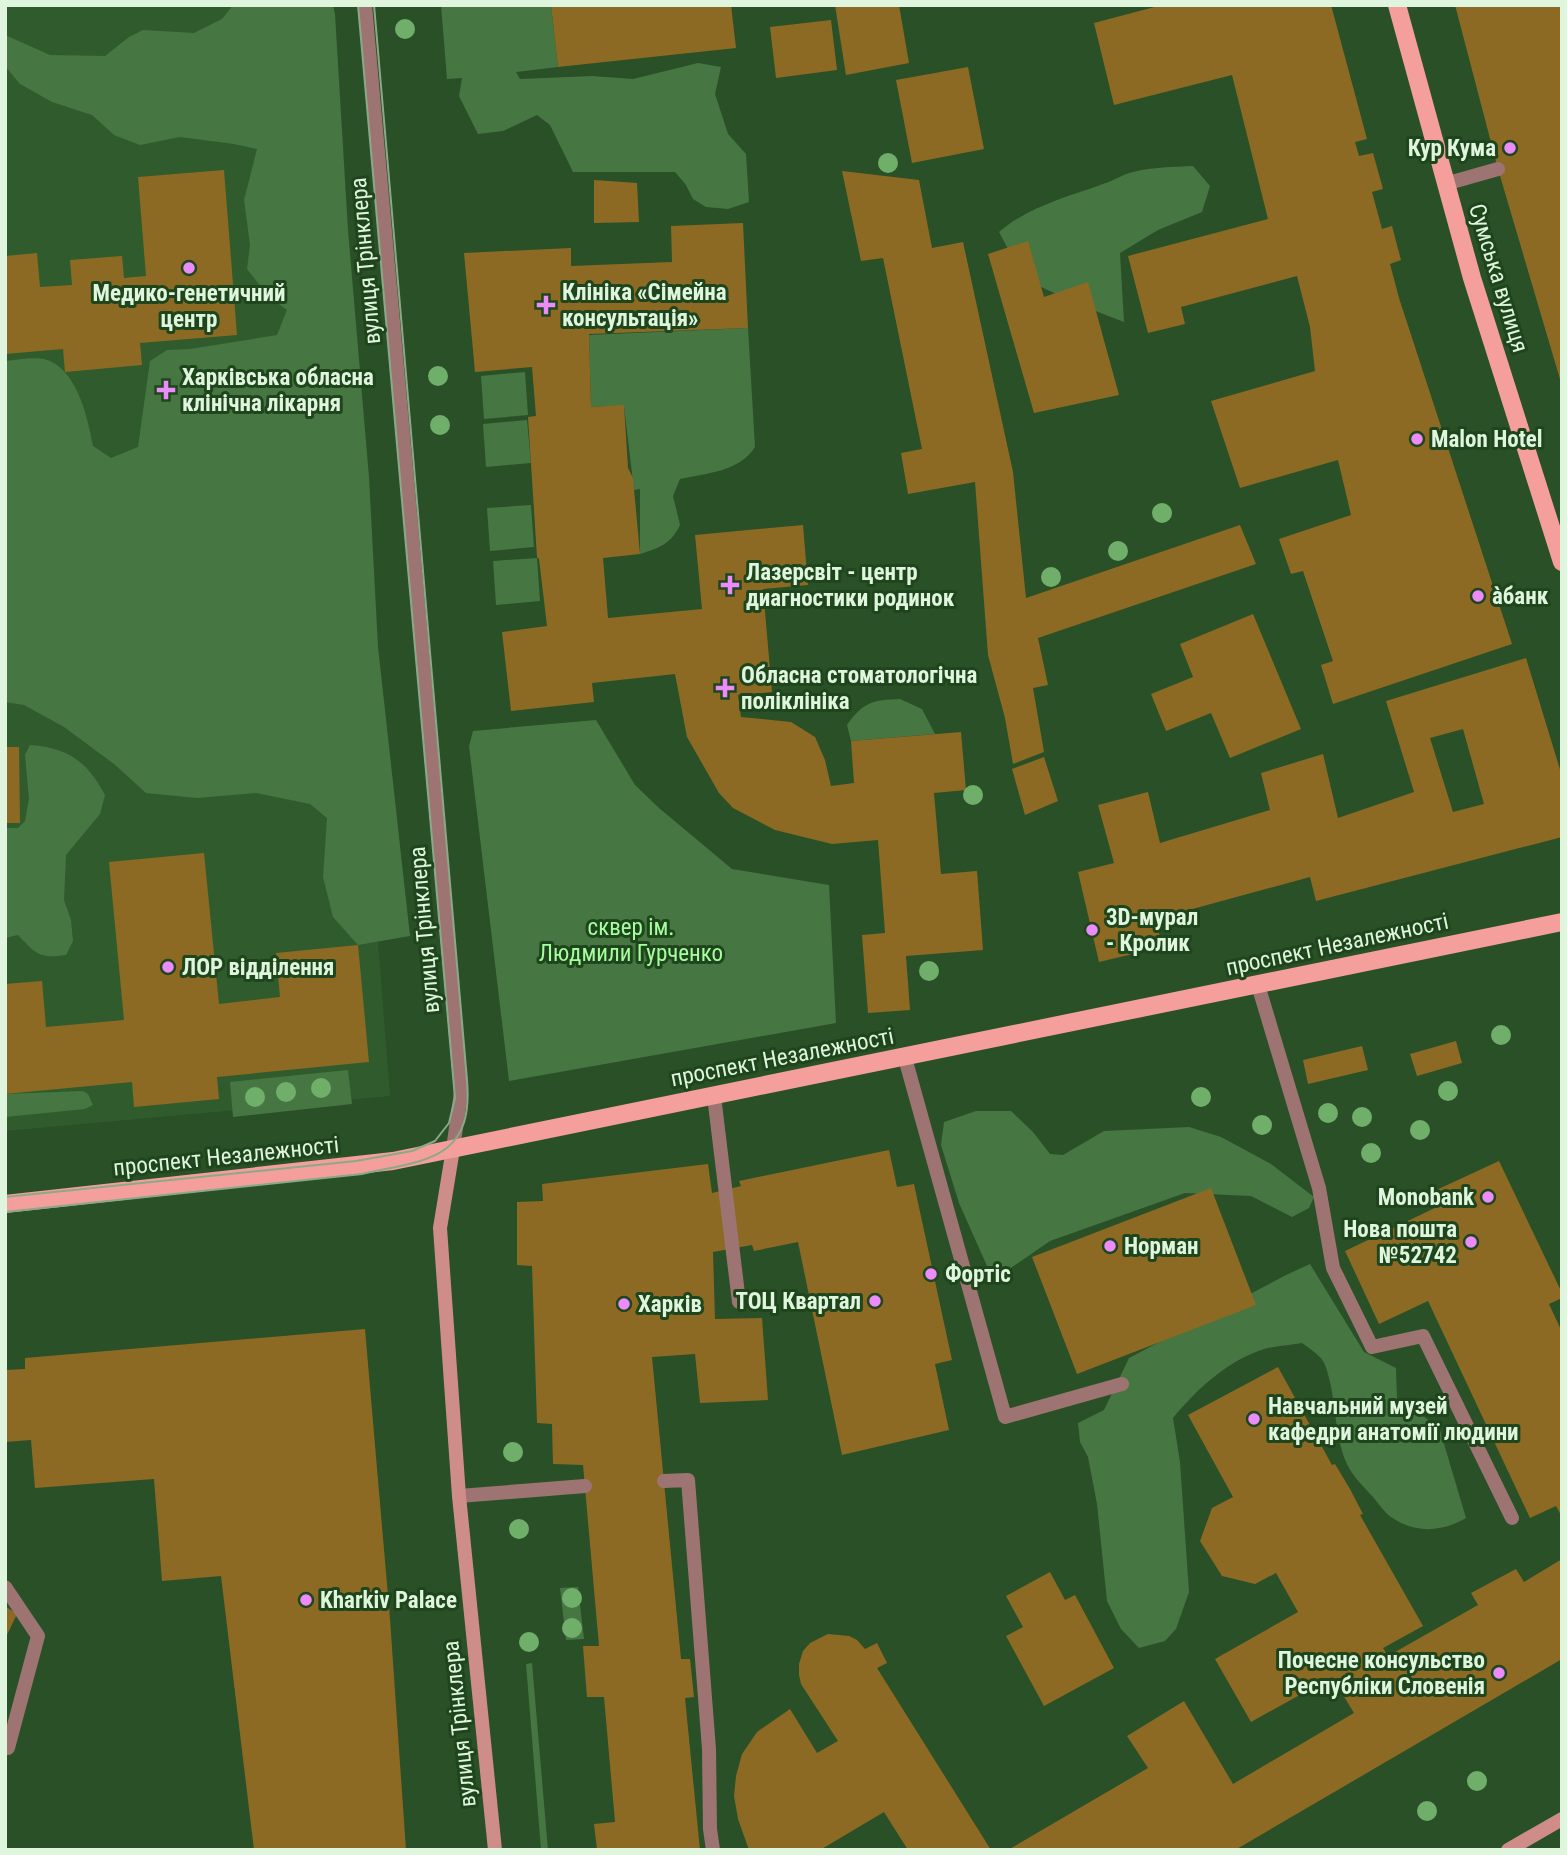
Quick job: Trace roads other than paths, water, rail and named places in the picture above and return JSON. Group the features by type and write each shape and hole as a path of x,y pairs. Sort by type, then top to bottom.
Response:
{"main road":[{"name":"Сумська вулиця","path":"1397,5 1445,184 1562,562"},
{"name":"проспект Незалежності","path":"5,1204 393,1161 1562,922"}],"street":[{"name":"вулиця Трінклера","path":"365,5 461,1092 440,1227 459,1496 495,1850"},
{"path":"1445,184 1498,169"},
{"path":"1258,985 1319,1188 1333,1268 1373,1348 1423,1336 1512,1518"},
{"path":"905,1058 1005,1416 1122,1384"},
{"path":"714,1096 739,1302"},
{"path":"664,1481 688,1480 709,1749 710,1829 713,1850"},
{"path":"459,1496 585,1486"},
{"path":"5,1587 38,1636 8,1748"},
{"path":"1507,1850 1562,1819"}],"tram line":[{"path":"5,1197 356,1161 412,1151 435,1141 449,1123 455,1098 358,5"},
{"path":"5,1212 362,1174 406,1165 441,1152 453,1142 462,1127 467,1107 467,1080 374,5"}],"place":[{"name":"Кур Кума","path":"1510,148"},
{"name":"Медико-генетичний центр","path":"189,268"},
{"name":"Клініка «Сімейна консультація»","path":"546,305"},
{"name":"Харківська обласна клінічна лікарня","path":"166,390"},
{"name":"Malon Hotel","path":"1417,439"},
{"name":"Лазерсвіт - центр диагностики родинок","path":"730,585"},
{"name":"а̀банк","path":"1478,596"},
{"name":"Обласна стоматологічна поліклініка","path":"725,688"},
{"name":"3D-мурал - Кролик","path":"1092,930"},
{"name":"ЛОР відділення","path":"168,967"},
{"name":"Monobank","path":"1488,1197"},
{"name":"Нова пошта №52742","path":"1471,1242"},
{"name":"Норман","path":"1110,1246"},
{"name":"Фортiс","path":"931,1274"},
{"name":"ТОЦ Квартал","path":"875,1301"},
{"name":"Харків","path":"624,1304"},
{"name":"Навчальний музей кафедри анатомії людини","path":"1254,1419"},
{"name":"Kharkiv Palace","path":"306,1600"},
{"name":"Почесне консульство Республіки Словенія","path":"1499,1673"}],"park label":[{"name":"сквер ім. Людмили Гурченко","path":"631,940"}]}
